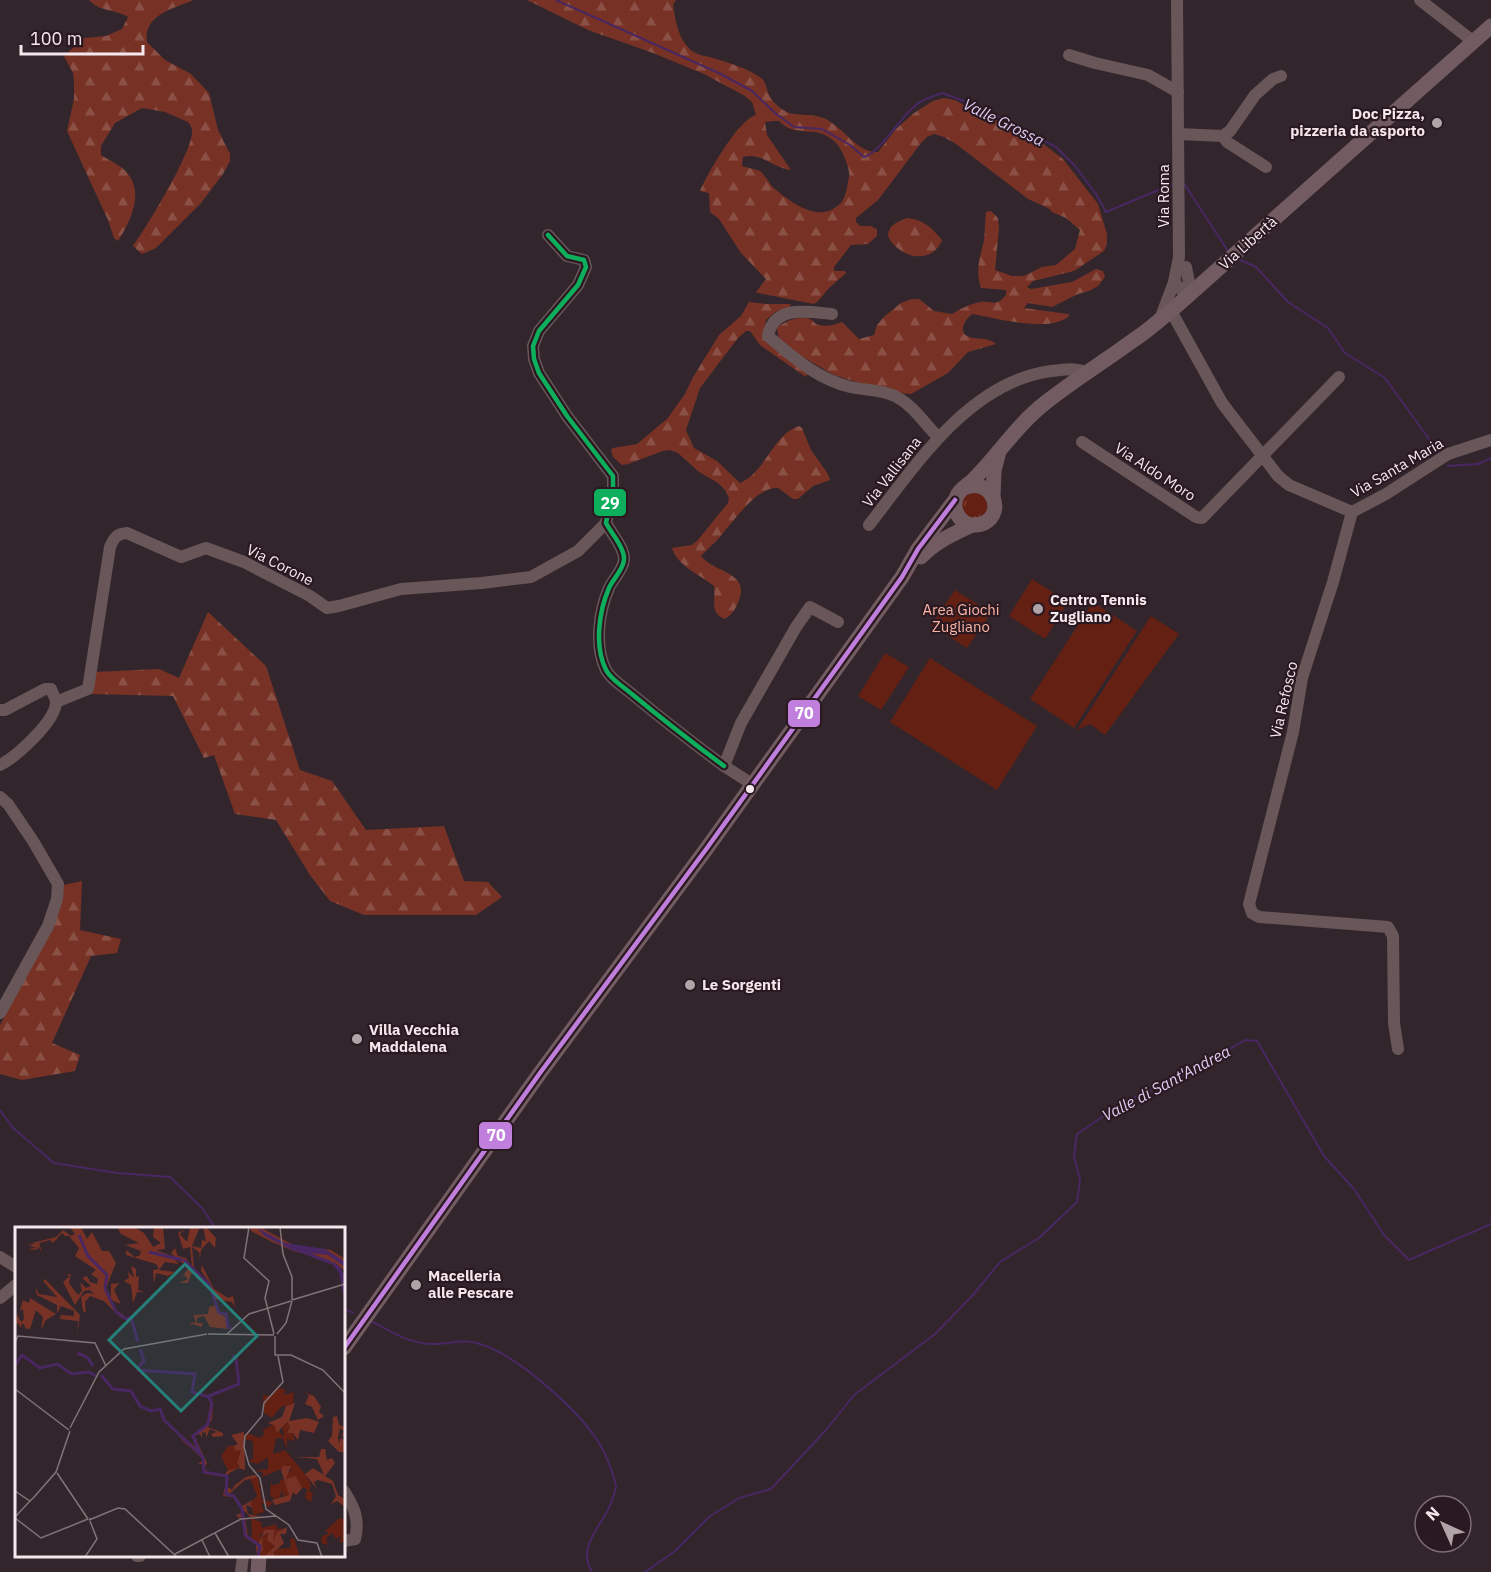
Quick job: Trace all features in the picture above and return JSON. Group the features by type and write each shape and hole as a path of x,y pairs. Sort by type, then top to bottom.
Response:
{"main road":[{"name":"Via Libertà","path":"902,577 918,549 960,494 1012,434 1045,403 1138,337 1191,294 1491,26"},
{"name":"Via Libertà","path":"993,497 994,471 999,451"},
{"path":"345,1347 401,1266 902,577 933,546 952,534 972,525 984,523 989,519 995,507 993,497 986,488 975,485 960,494 955,507 960,519 972,525"},
{"path":"258,1572 259,1557"}],"street":[{"name":"Via Roma","path":"1177,0 1179,182 1183,262 1191,294"},
{"path":"1420,0 1474,42"},
{"path":"1069,55 1148,75 1178,92"},
{"path":"1179,134 1223,136 1230,131 1255,95 1273,79 1281,76"},
{"path":"1223,136 1266,167"},
{"path":"548,235 567,256 584,260 586,267 578,285 539,331 533,346 534,359 539,373 567,416 613,476 606,523 623,554 624,561 603,605 600,651 606,670 652,710 724,766 752,784"},
{"name":"Via Roma","path":"1165,315 1174,282 1183,262"},
{"path":"1183,262 1193,271 1213,274"},
{"path":"1174,282 1183,292 1191,294"},
{"name":"Via Vallisana","path":"832,314 796,311 776,318 770,326 768,336 796,360 827,380 849,387 893,395 909,405 938,437"},
{"path":"1165,315 1222,403 1278,476 1289,485 1352,512"},
{"name":"Via Vallisana","path":"869,525 938,437 954,421 1003,387 1027,376 1070,369 1083,370 1087,373"},
{"path":"1261,456 1339,377"},
{"name":"Via Santa Maria","path":"1352,512 1386,494 1448,454 1491,440"},
{"name":"Via Aldo Moro","path":"1082,442 1196,518 1202,518 1261,456"},
{"name":"Via Refosco","path":"1352,512 1333,582 1302,678 1293,732 1249,904 1252,913 1259,917 1388,927 1393,936 1394,1023 1398,1049"},
{"name":"Via Corone","path":"56,702 88,689 110,548 119,534 127,533 181,557 206,548 244,562 310,596 327,608 401,589 482,583 531,576 578,551 606,523"},
{"path":"724,766 741,723 796,627 810,607 838,622"},
{"path":"0,710 5,710 45,689 51,689 56,702 54,711 46,724 15,756 0,765"},
{"path":"0,797 8,804 41,852 58,884 57,899 48,926 0,1012"},
{"path":"0,1257 15,1266"},
{"path":"0,1298 15,1286"},
{"path":"345,1493 355,1509 357,1531 355,1539 345,1541"},
{"path":"241,1572 243,1557"}],"green space":[{"path":"89,0 193,0 155,19 147,33 147,42 165,60 191,74 209,93 218,130 230,154 230,161 223,174 201,203 156,248 142,254 133,246 178,170 191,139 192,129 188,122 165,112 142,108 115,123 101,146 101,155 128,174 135,190 131,217 118,241 114,238 67,131 74,99 74,83 73,73 64,56 84,38 106,36 122,29 128,17 98,7"},
{"path":"527,0 676,0 673,5 678,30 692,51 756,74 764,82 772,100 783,110 823,118 858,145 871,151 878,152 896,129 914,113 933,101 944,98 955,100 982,115 1004,123 1046,146 1063,159 1098,204 1107,234 1104,251 1074,271 1033,281 1027,287 1031,289 1072,282 1096,269 1103,271 1105,277 1098,286 1089,291 1052,307 1028,303 1024,308 1070,315 1062,321 1038,324 972,314 963,328 964,334 996,344 968,352 948,373 911,394 888,392 834,375 794,352 808,373 806,377 760,345 750,331 746,331 738,338 700,388 686,430 694,448 717,461 740,483 757,470 782,437 799,426 830,480 813,486 798,499 793,499 778,488 761,493 745,507 701,556 734,577 741,586 737,606 725,619 715,609 714,586 684,565 672,548 692,545 697,541 728,503 729,498 725,490 699,472 678,453 670,450 622,465 613,457 611,450 637,444 667,419 685,394 719,335 741,316 749,302 791,304 789,308 775,312 766,320 765,328 779,339 777,328 780,325 797,318 806,318 821,326 842,322 859,339 874,335 877,325 885,316 901,303 912,299 919,299 934,311 952,314 976,303 997,302 1006,295 1006,290 981,288 979,282 986,212 991,211 998,218 995,270 1012,276 1024,276 1042,267 1056,265 1075,249 1080,230 1066,218 1028,199 956,144 934,134 921,143 878,200 856,218 860,226 877,229 877,236 868,244 851,245 834,267 834,271 845,271 846,273 818,301 814,304 758,293 756,292 766,279 741,253 719,219 710,212 709,193 700,191 732,136 756,115 752,102 704,74 588,30","holes":["779,121 793,130 815,132 830,137 844,155 849,174 846,192 840,204 833,209 818,212 802,208 775,189 760,171 742,166 743,157 750,156 762,158 791,170 767,135 765,122"]},
{"path":"907,218 927,225 942,240 931,253 915,256 899,250 893,244 888,236 890,229 894,224"},
{"path":"973,491 987,497 987,513 978,519 967,517 961,508 963,497"},
{"name":"Centro Tennis Zugliano","path":"1032,579 1068,602 1045,639 1009,616"},
{"name":"Area Giochi Zugliano","path":"955,590 991,613 967,648 931,625"},
{"path":"1093,602 1137,631 1074,728 1030,699"},
{"path":"208,612 266,666 300,770 332,781 366,830 444,826 464,881 488,882 502,897 476,915 364,915 330,901 310,875 276,820 235,814 214,755 204,758 173,696 91,694 94,672 159,669 179,678"},
{"path":"1151,616 1179,634 1105,735 1090,724 1077,730"},
{"path":"885,653 909,667 881,710 858,696"},
{"path":"930,658 1037,726 997,790 890,722"},
{"path":"82,881 80,930 121,939 117,953 91,956 52,1043 80,1055 75,1071 22,1080 0,1074 0,1025 64,885"}],"waterway":[{"name":"Valle Grossa","path":"556,0 721,74 752,91 794,127 822,129 850,145 864,157 877,149 916,105 942,93 978,106 1056,147 1075,166 1106,212 1175,183"},
{"name":"Valle Grossa","path":"1183,182 1228,251"},
{"path":"1240,260 1256,267 1288,302 1328,328 1345,353 1385,378 1439,453"},
{"name":"Valle Grossa","path":"1448,466 1478,464 1491,458"},
{"name":"Valle di Sant'Andrea","path":"645,1572 674,1552 709,1517 739,1498 771,1489 826,1430 854,1395 935,1334 972,1296 1000,1262 1039,1238 1077,1202 1080,1180 1074,1156 1077,1134 1124,1102 1177,1079 1245,1040 1257,1041 1324,1156 1354,1189 1384,1235 1409,1260 1491,1224"},
{"name":"Valle di Sant'Andrea","path":"0,1110 13,1128 54,1163 117,1173 170,1177 203,1209 214,1227"},
{"name":"Valle di Sant'Andrea","path":"345,1309 353,1313"},
{"name":"Valle di Sant'Andrea","path":"371,1321 399,1336 422,1343 474,1342 496,1351 549,1388 582,1420 603,1450 616,1485 609,1508 589,1543 588,1562 592,1572"}],"transit line":[{"name":"29","path":"548,235 567,256 584,260 586,267 578,285 539,331 533,346 534,359 539,373 567,416 613,476 606,523 624,555 622,567 609,588 600,618 599,640 602,661 608,674 614,680 724,766"},
{"name":"70","path":"345,1347 540,1073 707,848 955,500"}],"place":[{"name":"Doc Pizza, pizzeria da asporto","path":"1437,123"},
{"name":"Centro Tennis Zugliano","path":"1038,609"},
{"name":"Le Sorgenti","path":"690,985"},
{"name":"Villa Vecchia Maddalena","path":"357,1039"},
{"name":"Macelleria alle Pescare","path":"416,1285"}]}
